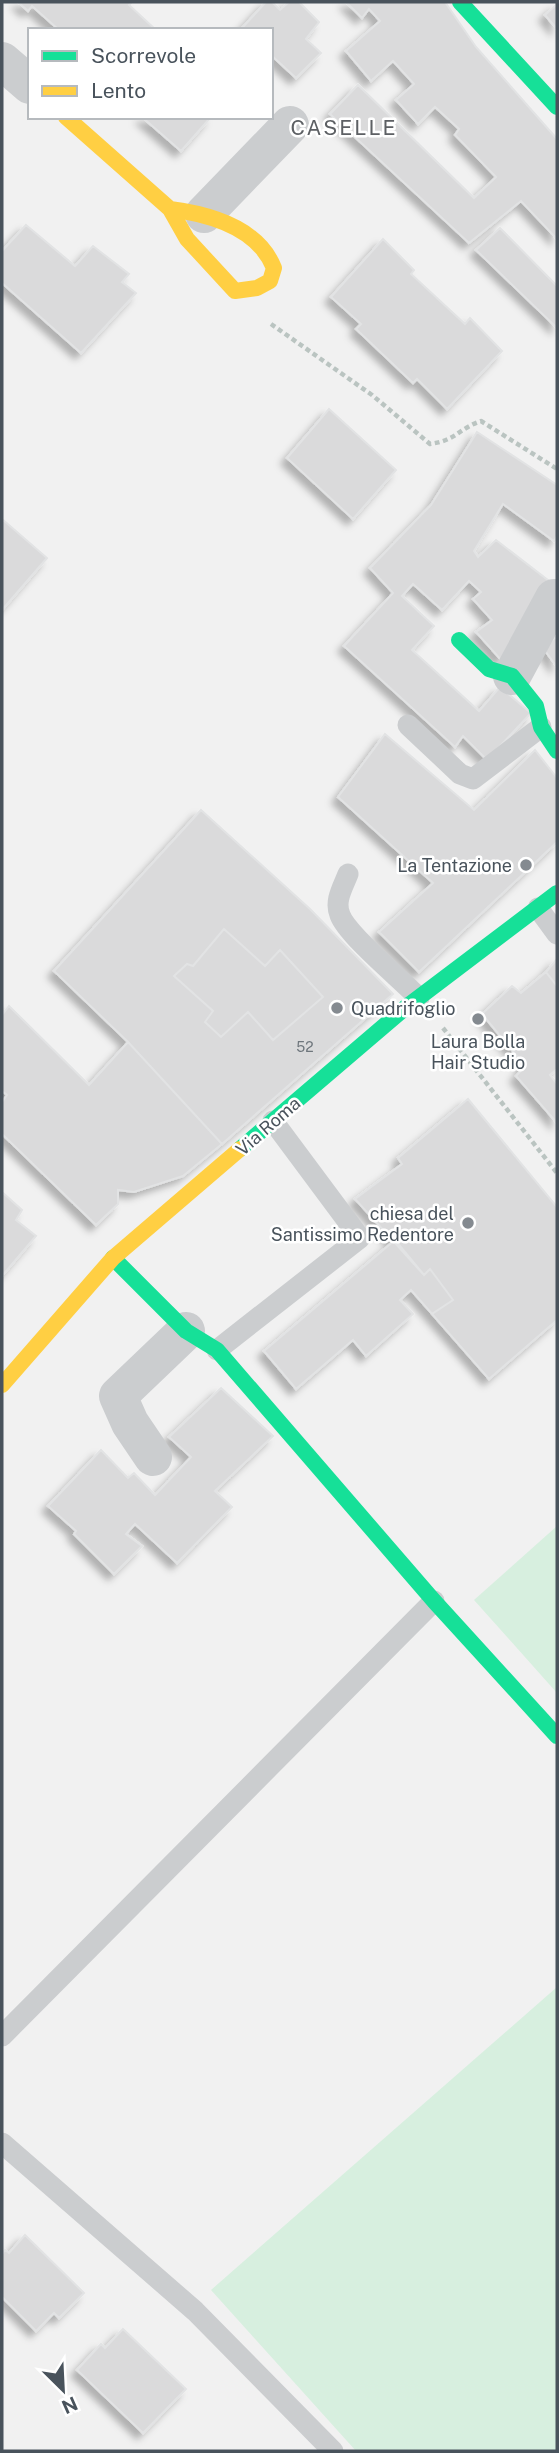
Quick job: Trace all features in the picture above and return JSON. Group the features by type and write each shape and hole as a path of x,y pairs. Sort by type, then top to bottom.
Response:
{"street":[{"path":"460,2 557,107"},
{"path":"2,61 28,83"},
{"path":"69,119 187,211 221,219 271,259 275,270 272,278 251,292 234,290 187,239 187,211"},
{"path":"187,211 290,125"},
{"path":"512,676 554,598"},
{"path":"459,640 489,669 512,676 552,731"},
{"name":"Via Roma","path":"4,1378 113,1258 419,998 557,892"},
{"path":"113,1258 201,1341 557,1736"},
{"path":"153,1457 130,1423 118,1396 201,1341"}],"lane":[{"path":"408,725 460,774 473,779 552,731"},
{"path":"348,874 338,898 340,916 350,930 419,998"},
{"path":"538,908 557,934"},
{"path":"201,1341 360,1238 273,1121"},
{"path":"2,2036 435,1601"},
{"path":"2,2143 195,2311 333,2451"}],"path":[{"path":"234,290 264,319 372,395 430,444 450,441 467,426 481,421 557,469"},
{"path":"419,998 557,1173"}],"green space":[{"path":"557,1526 557,1693 474,1600"},
{"path":"557,1987 557,2451 356,2451 211,2290"}],"building":[{"path":"18,2 132,2 129,5 154,28 57,28 32,6 28,11"},
{"path":"266,2 272,2 280,10 289,2 299,2 319,22 306,39 321,53 296,78 273,57 273,28 242,28"},
{"path":"346,2 445,2 476,47 557,139 557,239 521,201 469,243 330,114 358,85 474,198 496,177 455,135 459,129 435,107 418,124 396,100 414,84 393,61 371,81 346,51 380,21 369,9 362,18"},
{"path":"557,4 557,29 545,15"},
{"path":"144,119 209,119 181,151"},
{"path":"26,225 75,266 93,246 129,274 122,282 136,293 81,353 2,283 2,251"},
{"path":"500,228 557,286 557,328 476,250"},
{"path":"383,239 414,270 411,274 465,324 470,318 502,351 447,409 417,379 413,383 356,329 361,324 331,297"},
{"path":"329,409 396,470 353,519 287,458"},
{"path":"477,432 557,485 557,536 554,541 503,504 474,551 478,557 496,540 553,584 501,660 476,632 492,620 473,599 481,592 469,581 442,610 413,584 402,596 434,626 412,650 479,711 500,687 531,713 487,760 463,736 455,747 344,646 393,593 370,568 431,505"},
{"path":"2,519 47,558 2,610"},
{"path":"557,636 557,667 543,648"},
{"path":"385,734 474,810 535,750 557,778 557,842 419,972 379,932 433,883 338,797"},
{"path":"201,810 310,909 393,994 222,1144 128,1042 54,971","holes":["224,929 265,966 280,950 323,997 273,1040 248,1012 221,1037 205,1022 213,1011 174,976 187,964 193,966"]},
{"path":"224,929 265,966 280,950 323,997 273,1040 248,1012 221,1037 205,1022 213,1011 174,976 187,964 193,966"},
{"path":"557,959 557,986 546,972"},
{"path":"546,972 557,986 557,1069 550,1075 557,1084 557,1123 516,1076 525,1066 482,1014 512,986 521,993"},
{"path":"9,1006 89,1085 128,1042 222,1144 183,1176 134,1192 118,1190 118,1204 96,1225 2,1134 2,1102 7,1095 2,1091 2,1015"},
{"name":"chiesa del Santissimo Redentore","path":"468,1099 557,1207 557,1320 489,1379 432,1314 453,1300 430,1269 424,1275 355,1199 402,1164 398,1158"},
{"path":"2,1192 22,1210 16,1220 36,1236 2,1276"},
{"path":"395,1240 424,1275 430,1269 453,1300 432,1314 411,1290 400,1300 413,1314 366,1356 353,1340 296,1389 264,1351"},
{"path":"221,1388 273,1436 215,1491 232,1507 177,1563 135,1524 126,1534 142,1546 114,1574 74,1534 76,1531 48,1506 101,1450 128,1478 134,1473 155,1495 191,1457 169,1437"},
{"path":"25,2235 84,2293 59,2318 54,2313 36,2331 2,2297 2,2254 5,2250 9,2253"},
{"path":"123,2329 186,2389 143,2433 77,2370 101,2344 105,2348"}],"traffic: fast":[{"path":"460,2 557,107"},
{"path":"459,640 489,669 512,676 536,706 541,727 557,751"},
{"path":"240,1149 405,1008 557,893"},
{"path":"113,1258 186,1331 217,1350 434,1601 557,1736"}],"traffic: slow":[{"path":"68,119 170,209"},
{"path":"170,209 216,219 244,233 267,254 274,268 270,281 257,288 235,291 187,239 170,209"},
{"path":"2,1385 113,1258 240,1149"}],"place":[{"name":"La Tentazione","path":"526,865"},
{"name":"Quadrifoglio","path":"337,1008"},
{"name":"Laura Bolla Hair Studio","path":"478,1019"},
{"name":"chiesa del Santissimo Redentore","path":"468,1223"}],"district":[{"name":"CASELLE","path":"344,127"}]}
